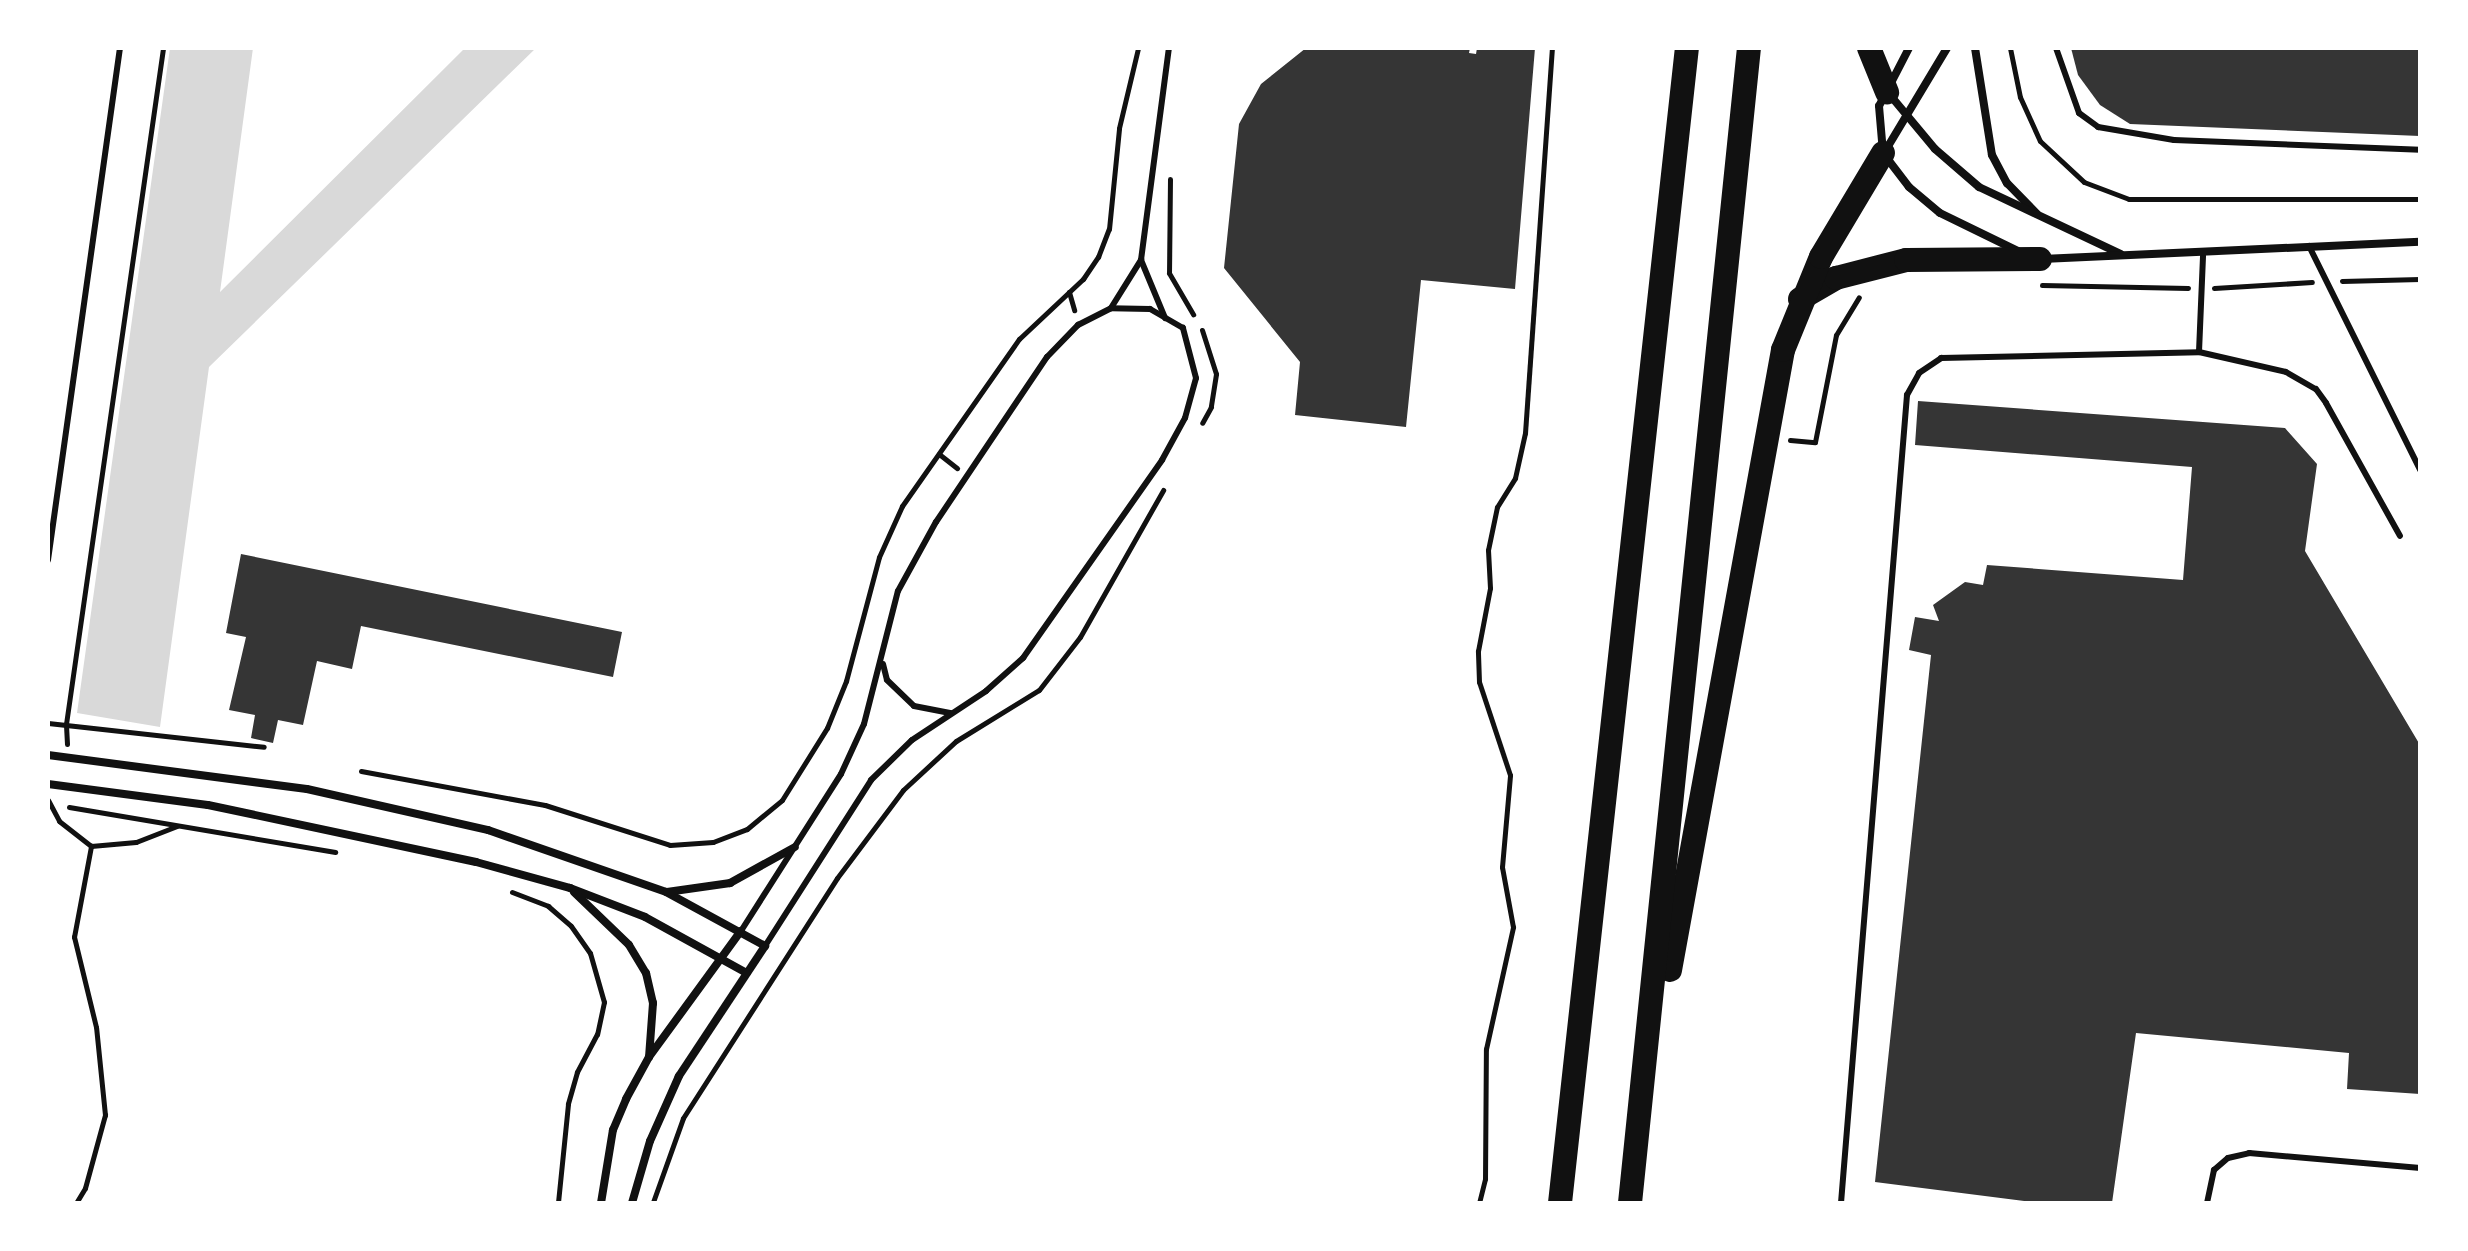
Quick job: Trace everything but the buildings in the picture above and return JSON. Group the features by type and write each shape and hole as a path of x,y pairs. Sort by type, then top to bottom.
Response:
{"highway":[{"path":"1560,1203 1687,48"},
{"path":"1630,1203 1642,1110 1749,48"},
{"path":"1869,48 1887,92"},
{"path":"1642,1110 1698,830 1783,350 1800,299 1883,153"},
{"path":"1800,299 1836,278 1906,260 2040,259"}],"street":[{"path":"1909,48 1877,118 1883,153 1909,187 1940,213 1981,237 2040,259 2203,256 2309,246 2420,242"},
{"path":"1883,153 1947,48"},
{"path":"1975,48 1992,155 2007,183 2043,220"},
{"path":"1887,92 1935,149 1979,187 2043,220 2126,256"},
{"path":"48,755 307,789 458,823 666,892 765,946 679,1076 650,1141 632,1203"},
{"path":"48,784 208,805 476,862 570,888 645,917 747,973"},
{"path":"666,892 730,883 795,847"},
{"path":"570,888 629,945 646,973 653,1003 649,1057"},
{"path":"601,1203 613,1130 649,1057 741,931"}],"lane":[{"path":"48,560 120,48"},
{"path":"1111,308 1141,260 1169,48"},
{"path":"2056,48 2079,113 2098,127 2174,140 2420,150"},
{"path":"2309,246 2420,470"},
{"path":"2199,352 2203,256"},
{"path":"1141,260 1165,318"},
{"path":"741,931 853,749 883,661 898,591 986,444 1047,357 1078,325 1111,308 1150,309 1183,328 1193,352 1196,378 1185,418 1162,460 1023,658 955,712 912,740 871,780 765,946"},
{"path":"1841,1203 1907,395 1919,373 1941,358 2199,352 2286,372 2316,389 2400,536"},
{"path":"883,661 887,680 914,706 928,713 955,712"},
{"path":"2207,1203 2214,1170 2228,1158 2249,1153 2420,1168"}],"path":[{"path":"68,756 66,724 163,48"},
{"path":"361,771 545,805 670,845 713,842 747,829 782,800 827,728 859,643 879,557 902,506 1019,339 1083,279 1098,257 1109,229 1119,128 1138,48"},
{"path":"1479,1203 1485,1179 1486,1049 1513,927 1502,867 1510,775 1479,682 1478,651 1490,588 1488,550 1497,507 1515,478 1525,433 1552,48"},
{"path":"2010,48 2020,97 2040,141 2084,182 2129,199 2420,199"},
{"path":"1171,163 1169,273 1207,341 1216,374 1211,407 1197,432"},
{"path":"2026,285 2202,289 2420,279"},
{"path":"1765,438 1815,442 1836,335 1861,294 1874,290"},
{"path":"652,1203 683,1118 837,878 903,790 956,741 1039,690 1080,637 1166,486"},
{"path":"48,723 264,747"},
{"path":"48,802 59,821 91,846 136,842 178,825 208,805"},
{"path":"48,802 349,855"},
{"path":"76,1203 85,1188 105,1115 96,1027 74,937 91,846"},
{"path":"500,887 548,906 571,926 590,953 604,1002 597,1034 568,1104 558,1203"}],"shaded area":[{"path":"170,48 253,48 220,292 465,48 536,48 209,367 160,727 77,713"}]}
